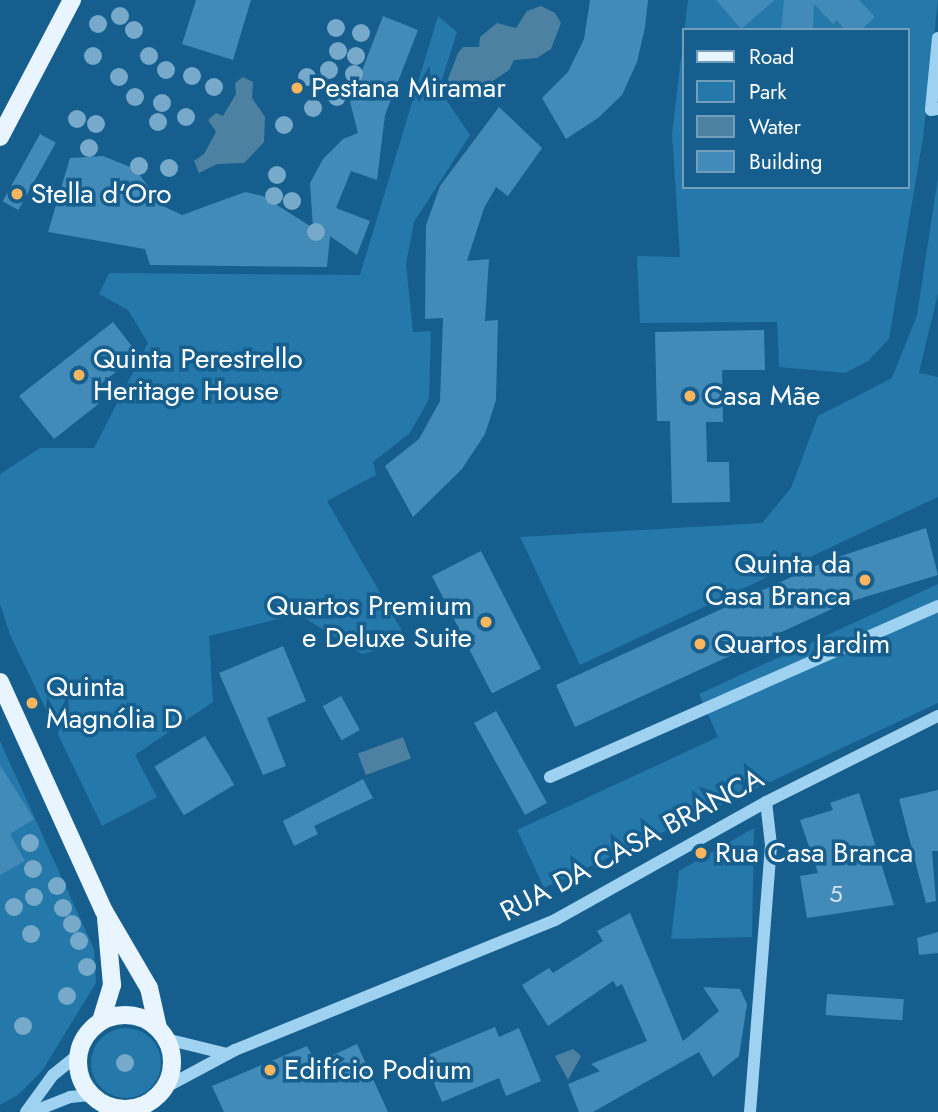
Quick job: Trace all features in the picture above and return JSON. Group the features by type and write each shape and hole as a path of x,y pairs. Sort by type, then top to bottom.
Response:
{"main road":[{"path":"0,143 3,127 72,0"},
{"path":"0,149 3,127"},
{"path":"0,682 104,911 149,988 162,1034 172,1055 160,1098 133,1110 101,1104 79,1076 78,1055 82,1041 101,1021 112,985 113,955 104,911"},
{"path":"101,1021 131,1015 162,1034"}],"street":[{"path":"938,38 930,110 938,109"},
{"path":"550,777 938,606"},
{"name":"RUA DA CASA BRANCA","path":"160,1098 227,1054 555,920 766,802 938,716"},
{"path":"750,1112 771,845 766,802"},
{"path":"162,1034 227,1054"},
{"path":"26,1112 53,1075 78,1055"},
{"path":"32,1112 70,1097 101,1104"}],"green space":[{"path":"688,0 938,0 923,138 889,339 868,361 845,373 779,367 777,322 640,323 637,256 680,257 672,134 682,51 682,189 910,189 910,28 684,28"},
{"path":"438,16 457,32 439,89 470,135 414,222 406,264 413,332 431,331 429,399 410,433 373,462 376,475 327,501 409,643 362,654 298,614 209,636 213,702 135,755 157,797 102,826 10,635 0,604 0,474 40,448 94,448 148,343 128,310 99,294 109,273 360,275"},
{"path":"938,177 938,293 919,373 938,377 938,497 580,665 520,537 762,523 791,488 818,416 892,378 917,315"},
{"path":"938,584 938,703 544,888 517,830 718,737 699,694"},
{"path":"0,741 94,949 96,983 42,1071 19,1094 0,1105"},
{"path":"754,828 752,937 671,939 679,871"},
{"path":"126,1028 151,1038 161,1063 151,1088 126,1098 101,1088 91,1063 101,1038"}],"water":[{"path":"541,6 555,13 561,23 551,49 537,58 514,60 509,70 487,85 476,101 456,100 448,79 463,47 479,47 480,37 497,23 516,28 527,11"},
{"path":"243,77 253,82 252,98 265,117 264,142 244,163 217,164 199,173 194,161 204,154 216,132 208,120 216,113 223,116 236,94 235,83"},
{"path":"403,737 411,759 366,775 358,753"},
{"path":"573,1049 581,1056 568,1080 555,1056"}],"building":[{"path":"196,0 251,0 233,60 182,44"},
{"path":"590,0 648,0 645,27 637,62 622,95 598,118 566,139 542,98 568,72 584,39"},
{"path":"716,0 775,0 742,28"},
{"path":"784,0 859,0 875,17 863,28 843,28 837,20 833,24 814,4 813,28 781,28"},
{"path":"383,16 418,30 385,115 377,180 351,171 336,208 370,221 357,255 330,236 327,267 150,265 145,249 48,232 70,158 103,156 135,169 163,206 182,215 245,192 263,196 313,228 310,183 323,159 343,139 358,133 350,102"},
{"path":"499,107 542,148 508,196 496,187 484,208 467,261 489,259 485,321 498,320 496,400 485,434 462,469 413,517 385,466 419,439 440,401 443,318 425,319 426,225 440,186"},
{"path":"40,134 56,143 18,210 3,201"},
{"name":"Quinta Perestrello Heritage House","path":"113,322 138,354 92,391 101,402 54,439 19,396"},
{"name":"Casa Mãe","path":"764,330 765,370 722,370 723,422 706,422 707,462 729,462 730,502 672,503 670,421 657,421 655,332"},
{"name":"Quartos Jardim","path":"926,528 938,575 845,603 575,727 556,685 826,561"},
{"name":"Quartos Premium e Deluxe Suite","path":"481,551 541,669 492,694 432,576"},
{"path":"283,646 306,701 267,718 286,766 263,775 219,673"},
{"path":"341,696 360,730 342,740 323,706"},
{"path":"496,711 547,803 525,815 474,723"},
{"path":"205,736 234,785 184,815 154,766"},
{"path":"0,765 34,819 10,834 25,861 0,875"},
{"path":"363,779 373,798 314,826 318,834 294,846 283,821"},
{"path":"938,790 938,851 932,851 936,901 926,903 899,799"},
{"path":"859,793 894,905 807,918 800,876 818,873 800,820 833,810 830,803"},
{"path":"630,913 683,1041 719,1011 703,987 740,989 747,1004 739,1056 713,1077 699,1052 593,1112 579,1112 568,1084 600,1071 591,1064 647,1041 622,984 617,987 613,981 548,1026 522,985 549,968 553,973 603,941 597,931"},
{"path":"938,932 938,953 919,955 917,938"},
{"path":"827,994 904,999 902,1020 826,1015"},
{"path":"495,1027 499,1037 519,1028 541,1081 506,1096 499,1078 442,1102 423,1057"},
{"path":"357,1044 388,1112 224,1112 212,1086 307,1046 316,1063"}],"place":[{"name":"Pestana Miramar","path":"297,88"},
{"name":"Stella d‘Oro","path":"17,194"},
{"name":"Quinta Perestrello Heritage House","path":"79,375"},
{"name":"Casa Mãe","path":"690,396"},
{"name":"Quinta da Casa Branca","path":"865,580"},
{"name":"Quartos Premium e Deluxe Suite","path":"486,622"},
{"name":"Quartos Jardim","path":"700,644"},
{"name":"Quinta Magnólia D","path":"32,703"},
{"name":"Rua Casa Branca","path":"701,853"},
{"name":"Edifício Podium","path":"270,1070"}]}
